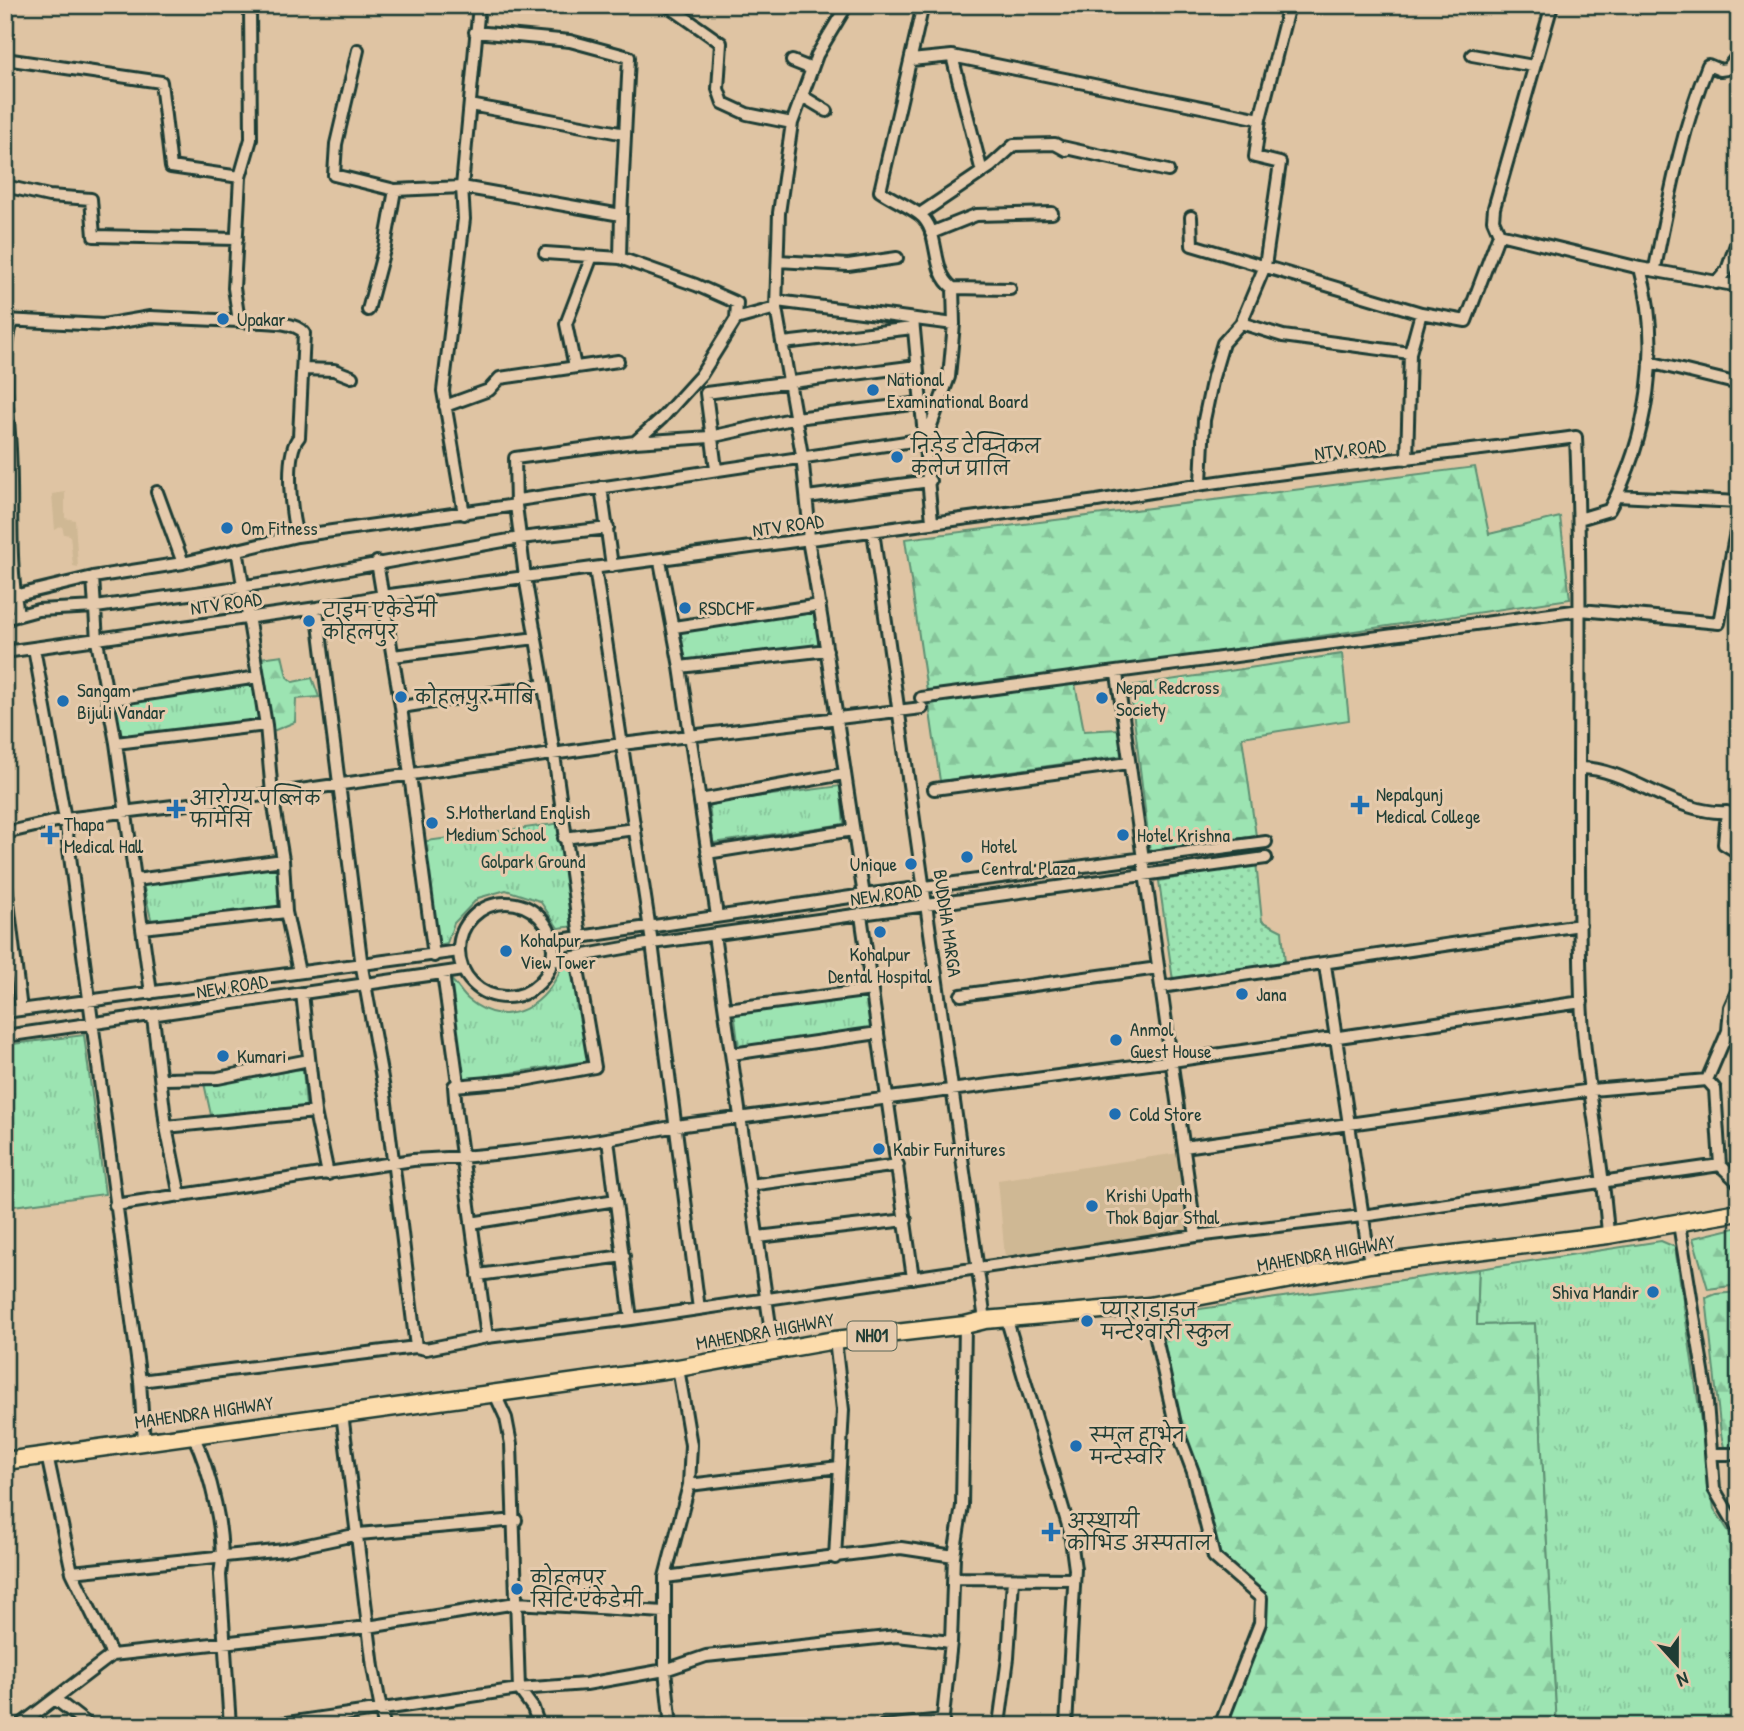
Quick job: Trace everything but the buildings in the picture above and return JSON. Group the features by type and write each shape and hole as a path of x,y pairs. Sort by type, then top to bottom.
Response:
{"highway":[{"name":"MAHENDRA HIGHWAY","path":"5,1461 678,1368 835,1340 965,1325 1006,1317 1149,1306 1370,1264 1608,1235 1739,1212"}],"street":[{"path":"239,321 234,288 240,177 251,139 250,5"},
{"path":"464,514 443,391 464,219 463,187 479,5"},
{"path":"667,5 721,43 718,89 723,103 747,114 792,123"},
{"path":"847,5 812,69 792,123 779,213 776,305 802,455 807,496 808,540 839,719 844,774 864,895"},
{"path":"923,5 880,191 920,214 931,233 939,269 945,282 953,288 1010,289"},
{"path":"1201,482 1204,420 1223,343 1241,323 1265,266 1280,163 1255,157 1260,119 1289,5"},
{"path":"1191,216 1192,245 1421,313 1466,321 1499,234 1493,220 1494,208 1552,5"},
{"path":"475,32 570,41 629,57 620,258"},
{"path":"358,50 336,144 334,175 395,190 463,187 621,215"},
{"path":"1655,268 1681,140 1708,65 1720,70 1727,69 1739,54"},
{"path":"1472,55 1533,66"},
{"path":"911,60 952,56 1260,119"},
{"path":"952,56 982,172"},
{"path":"5,59 161,82 171,167 240,177"},
{"path":"792,61 812,69"},
{"path":"802,96 827,111"},
{"path":"470,106 625,134"},
{"path":"920,214 982,172 1014,145 1055,144 1078,153 1168,172"},
{"path":"1055,144 1066,150"},
{"path":"5,186 49,196 91,199 94,236 237,239"},
{"path":"368,310 385,246 395,190"},
{"path":"931,233 976,215 1052,213"},
{"path":"1499,234 1640,268 1655,268 1739,286"},
{"path":"1717,282 1727,270 1739,236"},
{"path":"545,253 620,258 737,303 736,320 701,374 662,418 635,442"},
{"path":"575,367 566,324 592,256"},
{"path":"778,261 848,265 897,258"},
{"path":"1608,1235 1605,1182 1581,1002 1579,519 1609,510 1617,496 1636,442 1648,392 1650,362 1648,295 1640,268"},
{"path":"926,439 949,377 954,324 953,288"},
{"path":"736,320 776,305 913,323 954,324"},
{"path":"1407,459 1410,353 1421,313"},
{"path":"18,614 10,597 7,408 9,320 103,325 150,317 239,321 300,328 304,333 299,437 291,450 293,522 297,536"},
{"path":"783,342 913,323"},
{"path":"913,323 932,521"},
{"path":"1241,323 1283,336 1410,353"},
{"path":"445,406 489,390 500,378 618,361"},
{"path":"1650,362 1739,384"},
{"path":"706,393 917,366"},
{"path":"303,369 334,370 352,377"},
{"path":"701,374 716,469"},
{"path":"580,936 544,685 525,578 515,458 635,442 710,436 796,418 921,403"},
{"name":"NTV ROAD","path":"5,652 97,641 382,596 1097,501 1201,482 1576,438 1579,519"},
{"path":"10,597 93,578 183,564 297,536 464,514 601,487 802,455 926,439"},
{"path":"807,496 930,481"},
{"path":"601,487 612,566"},
{"path":"157,492 183,564"},
{"path":"1617,496 1739,502"},
{"path":"5,833 65,819 272,794 554,756 622,744 901,711 922,703 1117,674 1581,610 1719,623 1739,516"},
{"path":"5,619 18,614 240,586 377,562 417,559 520,538 608,528"},
{"name":"BUDDHA MARGA","path":"873,531 901,711 985,1320"},
{"path":"236,550 240,586 266,725 272,794 283,860 286,912 299,972"},
{"path":"660,561 674,627 716,916"},
{"path":"377,562 401,708 434,956"},
{"path":"595,568 652,943 699,1310"},
{"path":"93,578 97,641 116,743 151,993"},
{"path":"78,581 95,604"},
{"path":"674,627 820,605"},
{"path":"317,608 364,982 385,1095 416,1347"},
{"path":"393,656 536,638"},
{"path":"34,648 65,819 140,1381 144,1442"},
{"path":"680,667 827,650"},
{"path":"1117,674 1196,1236"},
{"path":"108,700 258,677"},
{"path":"401,708 544,685"},
{"path":"116,743 266,725"},
{"path":"934,789 1129,763"},
{"path":"1581,768 1602,772 1708,813 1727,812 1724,844 1739,853"},
{"path":"699,800 844,774"},
{"path":"564,838 635,829"},
{"path":"707,853 853,830"},
{"name":"NEW ROAD","path":"553,941 864,895 1266,842"},
{"name":"NEW ROAD","path":"552,961 714,934 1266,858"},
{"path":"136,880 283,860"},
{"path":"5,877 10,945 21,1010"},
{"path":"497,903 516,903 533,910 546,924 553,941 552,961 540,983 517,996 492,995 470,981 463,970 459,951 466,924 480,911 497,903"},
{"path":"142,928 286,912"},
{"path":"861,915 913,1278"},
{"path":"1161,987 1325,965 1580,925"},
{"path":"714,934 727,1009 739,1120 774,1353"},
{"name":"NEW ROAD","path":"5,1012 299,972 362,967 459,951"},
{"path":"454,1086 524,1080 596,1067 576,957"},
{"path":"1325,965 1370,1264"},
{"path":"961,995 1158,968"},
{"name":"NEW ROAD","path":"5,1036 153,1017 364,982 463,970"},
{"path":"443,974 458,1083 454,1086"},
{"path":"1707,1080 1728,1031 1730,1007 1739,987"},
{"path":"727,1009 872,990"},
{"path":"302,993 315,1112 327,1174"},
{"path":"115,1205 393,1164 608,1140 676,1126 739,1120 1172,1061 1581,1002"},
{"path":"153,1017 163,1080 166,1127 180,1196"},
{"path":"732,1054 878,1033"},
{"path":"163,1080 218,1078 309,1060"},
{"path":"1184,1147 1592,1090 1707,1080"},
{"path":"1707,1080 1715,1089 1720,1165 1739,1183"},
{"path":"454,1086 487,1337"},
{"path":"166,1127 315,1112"},
{"path":"608,1140 631,1319"},
{"path":"750,1185 898,1165"},
{"path":"140,1381 416,1347 426,1349 487,1337 699,1310 1196,1236 1362,1216 1720,1165"},
{"path":"471,1223 617,1200"},
{"path":"758,1237 906,1220"},
{"path":"1679,1224 1706,1390 1714,1489 1738,1528"},
{"path":"478,1275 624,1256"},
{"path":"1149,1306 1175,1424 1193,1472 1214,1557 1261,1598 1260,1623 1220,1726"},
{"path":"1006,1317 1070,1532 1074,1579 1066,1726"},
{"path":"883,1726 942,1723 951,1642 954,1556 962,1506 965,1325"},
{"path":"835,1340 843,1410 835,1558"},
{"path":"671,1726 666,1670 665,1577 689,1485 691,1445 678,1368"},
{"path":"494,1392 506,1418 511,1444 516,1520 519,1689 533,1708 539,1726"},
{"path":"342,1413 359,1534 368,1627 384,1726"},
{"path":"194,1435 204,1458 223,1556 220,1576 223,1598 222,1643 230,1726"},
{"path":"1712,1454 1739,1454"},
{"path":"47,1455 72,1572 112,1655"},
{"path":"689,1485 839,1468"},
{"path":"72,1572 284,1550 359,1534 516,1520"},
{"path":"665,1577 901,1548 954,1556"},
{"path":"954,1578 1074,1579"},
{"path":"1000,1717 1008,1658 1013,1579"},
{"path":"19,1726 112,1655 368,1627 516,1603 664,1612"},
{"path":"267,1726 519,1689 586,1684 666,1670 706,1656 897,1636 951,1642"},
{"path":"55,1699 90,1726"}],"shaded area":[{"path":"65,492 65,518 75,520 78,567 73,566 70,535 64,534 62,526 55,530 52,494"},
{"name":"Krishi Upath Thok Bajar Sthal","path":"1178,1153 1188,1232 1005,1258 998,1180"}],"green space":[{"path":"1475,467 1489,534 1560,517 1570,599 1073,673 1084,731 1119,729 1121,756 940,781 905,539"},
{"path":"818,609 822,646 685,662 679,631"},
{"path":"1342,654 1349,720 1242,737 1256,836 1150,851 1130,686"},
{"path":"282,655 287,677 293,682 312,678 319,697 296,699 295,722 273,731 262,696 261,658"},
{"path":"255,679 263,724 117,741 110,702"},
{"path":"840,786 844,824 713,843 709,803"},
{"name":"Golpark Ground","path":"562,823 576,926 558,928 540,901 506,890 478,898 454,923 447,943 435,946 419,842"},
{"path":"1256,862 1262,921 1282,931 1285,963 1173,981 1159,881"},
{"path":"276,865 281,908 152,923 143,884"},
{"path":"576,961 594,1060 460,1081 446,976 469,1000 484,1009 512,1013 525,1009 548,991 563,963"},
{"path":"869,994 876,1032 739,1050 734,1011"},
{"path":"84,1035 105,1194 5,1207 5,1045"},
{"path":"303,1069 306,1107 211,1115 204,1083"},
{"path":"1739,1227 1739,1285 1708,1289 1693,1238"},
{"path":"1661,1241 1675,1247 1714,1509 1739,1547 1739,1726 1557,1726 1535,1323 1477,1325 1479,1269"},
{"path":"1479,1269 1477,1325 1535,1323 1557,1726 1220,1726 1260,1623 1261,1598 1214,1557 1175,1424 1158,1315"},
{"path":"1739,1292 1739,1451 1724,1447 1721,1434 1706,1298 1716,1294"}],"place":[{"name":"Upakar","path":"223,319"},
{"name":"National Examinational Board","path":"873,390"},
{"name":"निडेड टेक्निकल कलेज प्रालि","path":"897,457"},
{"name":"Om Fitness","path":"227,528"},
{"name":"RSDCMF","path":"685,608"},
{"name":"टाइम एकेडेमी कोहलपुर","path":"309,621"},
{"name":"कोहलपुर माबि","path":"401,697"},
{"name":"Nepal Redcross Society","path":"1102,698"},
{"name":"Sangam Bijuli Vandar","path":"63,701"},
{"name":"Nepalgunj Medical College","path":"1360,805"},
{"name":"आरोग्य पब्लिक फार्मेसि","path":"176,809"},
{"name":"S.Motherland English Medium School","path":"432,823"},
{"name":"Thapa Medical Hall","path":"50,835"},
{"name":"Hotel Krishna","path":"1123,835"},
{"name":"Hotel Central Plaza","path":"967,857"},
{"name":"Unique","path":"911,864"},
{"name":"Kohalpur Dental Hospital","path":"880,932"},
{"name":"Kohalpur View Tower","path":"506,951"},
{"name":"Jana","path":"1242,994"},
{"name":"Anmol Guest House","path":"1116,1040"},
{"name":"Kumari","path":"223,1056"},
{"name":"Cold Store","path":"1115,1114"},
{"name":"Kabir Furnitures","path":"879,1149"},
{"name":"Krishi Upath Thok Bajar Sthal","path":"1092,1206"},
{"name":"Shiva Mandir","path":"1653,1292"},
{"name":"प्याराडाइज मन्टेश्वारी स्कुल","path":"1087,1321"},
{"name":"स्मल हाभेन मन्टेस्वरि","path":"1076,1446"},
{"name":"अस्थायी कोभिड अस्पताल","path":"1051,1532"},
{"name":"कोहलपुर सिटि एकेडेमी","path":"517,1589"}]}
